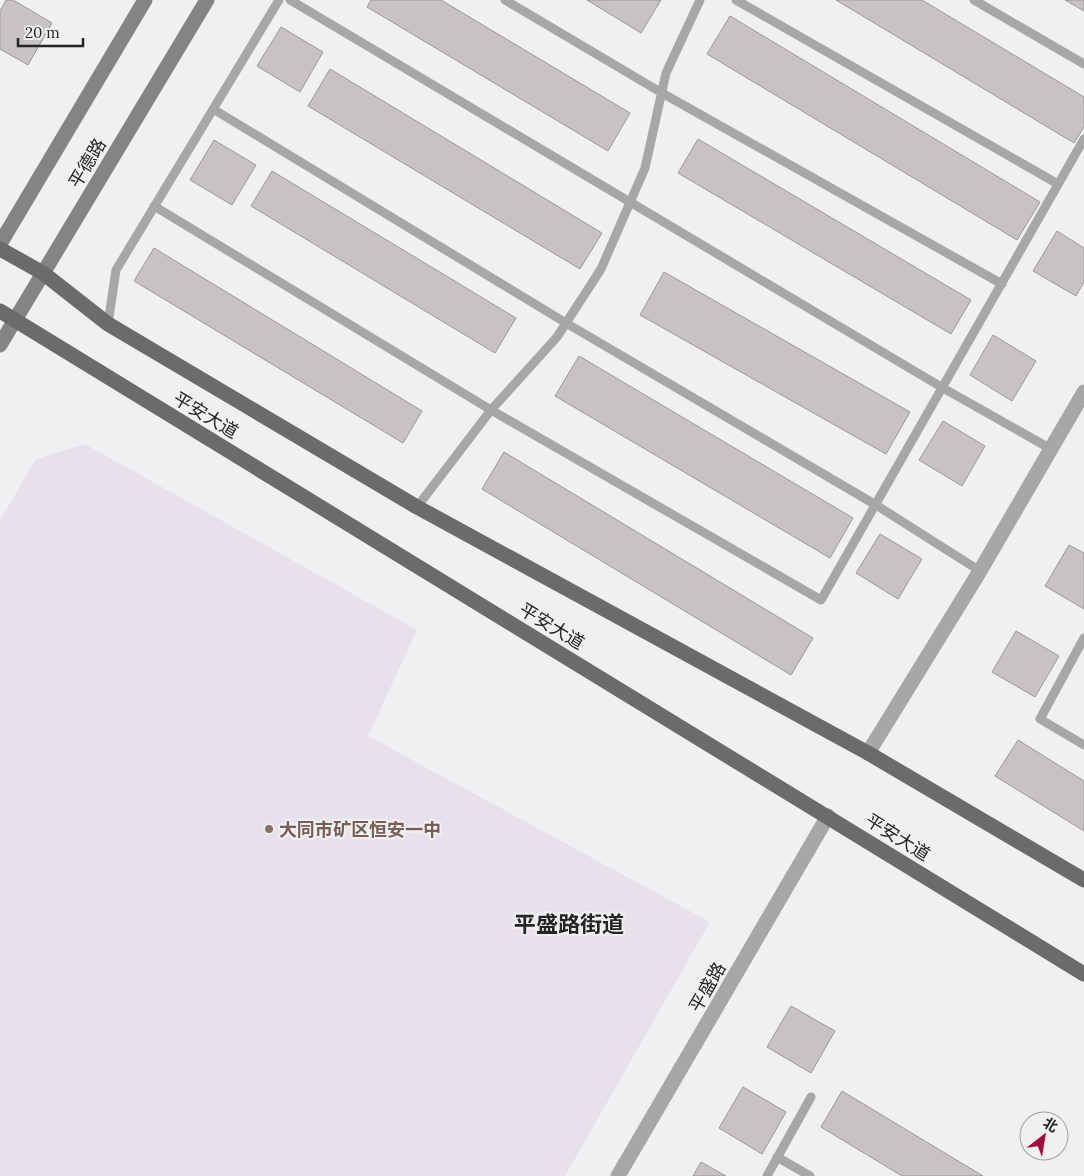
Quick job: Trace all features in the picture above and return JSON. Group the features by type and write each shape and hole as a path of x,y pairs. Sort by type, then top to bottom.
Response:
{"main road":[{"name":"平德路","path":"0,244 144,0"},
{"name":"平德路","path":"0,345 207,0"},
{"name":"平安大道","path":"0,249 43,273 108,324 417,507 868,753 1084,880"},
{"name":"平安大道","path":"0,311 1084,974"}],"street":[{"path":"868,753 980,571 1084,392"},
{"name":"平盛路","path":"618,1176 828,816"}],"lane":[{"path":"108,324 116,270 279,0"},
{"path":"290,0 943,388 1051,449"},
{"path":"505,0 662,93 1002,284"},
{"path":"417,507 491,410 556,337 601,269 645,168 666,73 700,0"},
{"path":"736,0 1058,184"},
{"path":"974,0 1084,64"},
{"path":"213,109 566,323 876,505 980,571"},
{"path":"154,206 491,410 821,600 1084,139"},
{"path":"1084,638 1040,719 1084,745"},
{"path":"767,1176 811,1097"},
{"path":"777,1156 810,1176"}],"shaded area":[{"name":"大同市矿区恒安一中","path":"85,444 417,630 368,736 710,922 565,1176 0,1176 0,520 36,459"}],"building":[{"path":"6,0 13,0 52,23 28,65 0,49 0,11"},
{"path":"371,0 441,0 630,113 608,151 367,7"},
{"path":"587,0 661,0 641,33"},
{"path":"836,0 922,0 1084,97 1084,127 1074,143"},
{"path":"1065,0 1084,0 1084,11"},
{"path":"730,16 1040,202 1017,240 707,54"},
{"path":"281,27 323,52 300,92 257,66"},
{"path":"330,69 602,233 580,269 308,106"},
{"path":"698,139 971,300 951,334 678,173"},
{"path":"214,140 256,165 232,205 190,180"},
{"path":"272,171 516,318 495,353 251,206"},
{"path":"1057,231 1084,248 1084,282 1076,296 1033,271"},
{"path":"154,248 422,411 403,443 134,281"},
{"path":"664,272 910,412 886,454 640,315"},
{"path":"993,335 1036,361 1012,401 970,375"},
{"path":"579,356 853,518 830,558 555,396"},
{"path":"943,421 985,446 962,486 919,460"},
{"path":"504,452 813,638 791,675 482,489"},
{"path":"880,534 922,559 898,599 856,573"},
{"path":"1069,545 1084,553 1084,609 1045,586"},
{"path":"1016,631 1059,656 1035,697 992,672"},
{"path":"1018,740 1084,781 1084,831 995,776"},
{"path":"791,1006 835,1031 811,1073 767,1047"},
{"path":"743,1087 786,1112 762,1154 719,1128"},
{"path":"842,1091 983,1176 902,1176 821,1127"},
{"path":"701,1162 726,1176 693,1176"}],"place":[{"name":"大同市矿区恒安一中","path":"269,829"}],"district":[{"name":"平盛路街道","path":"569,924"}]}
